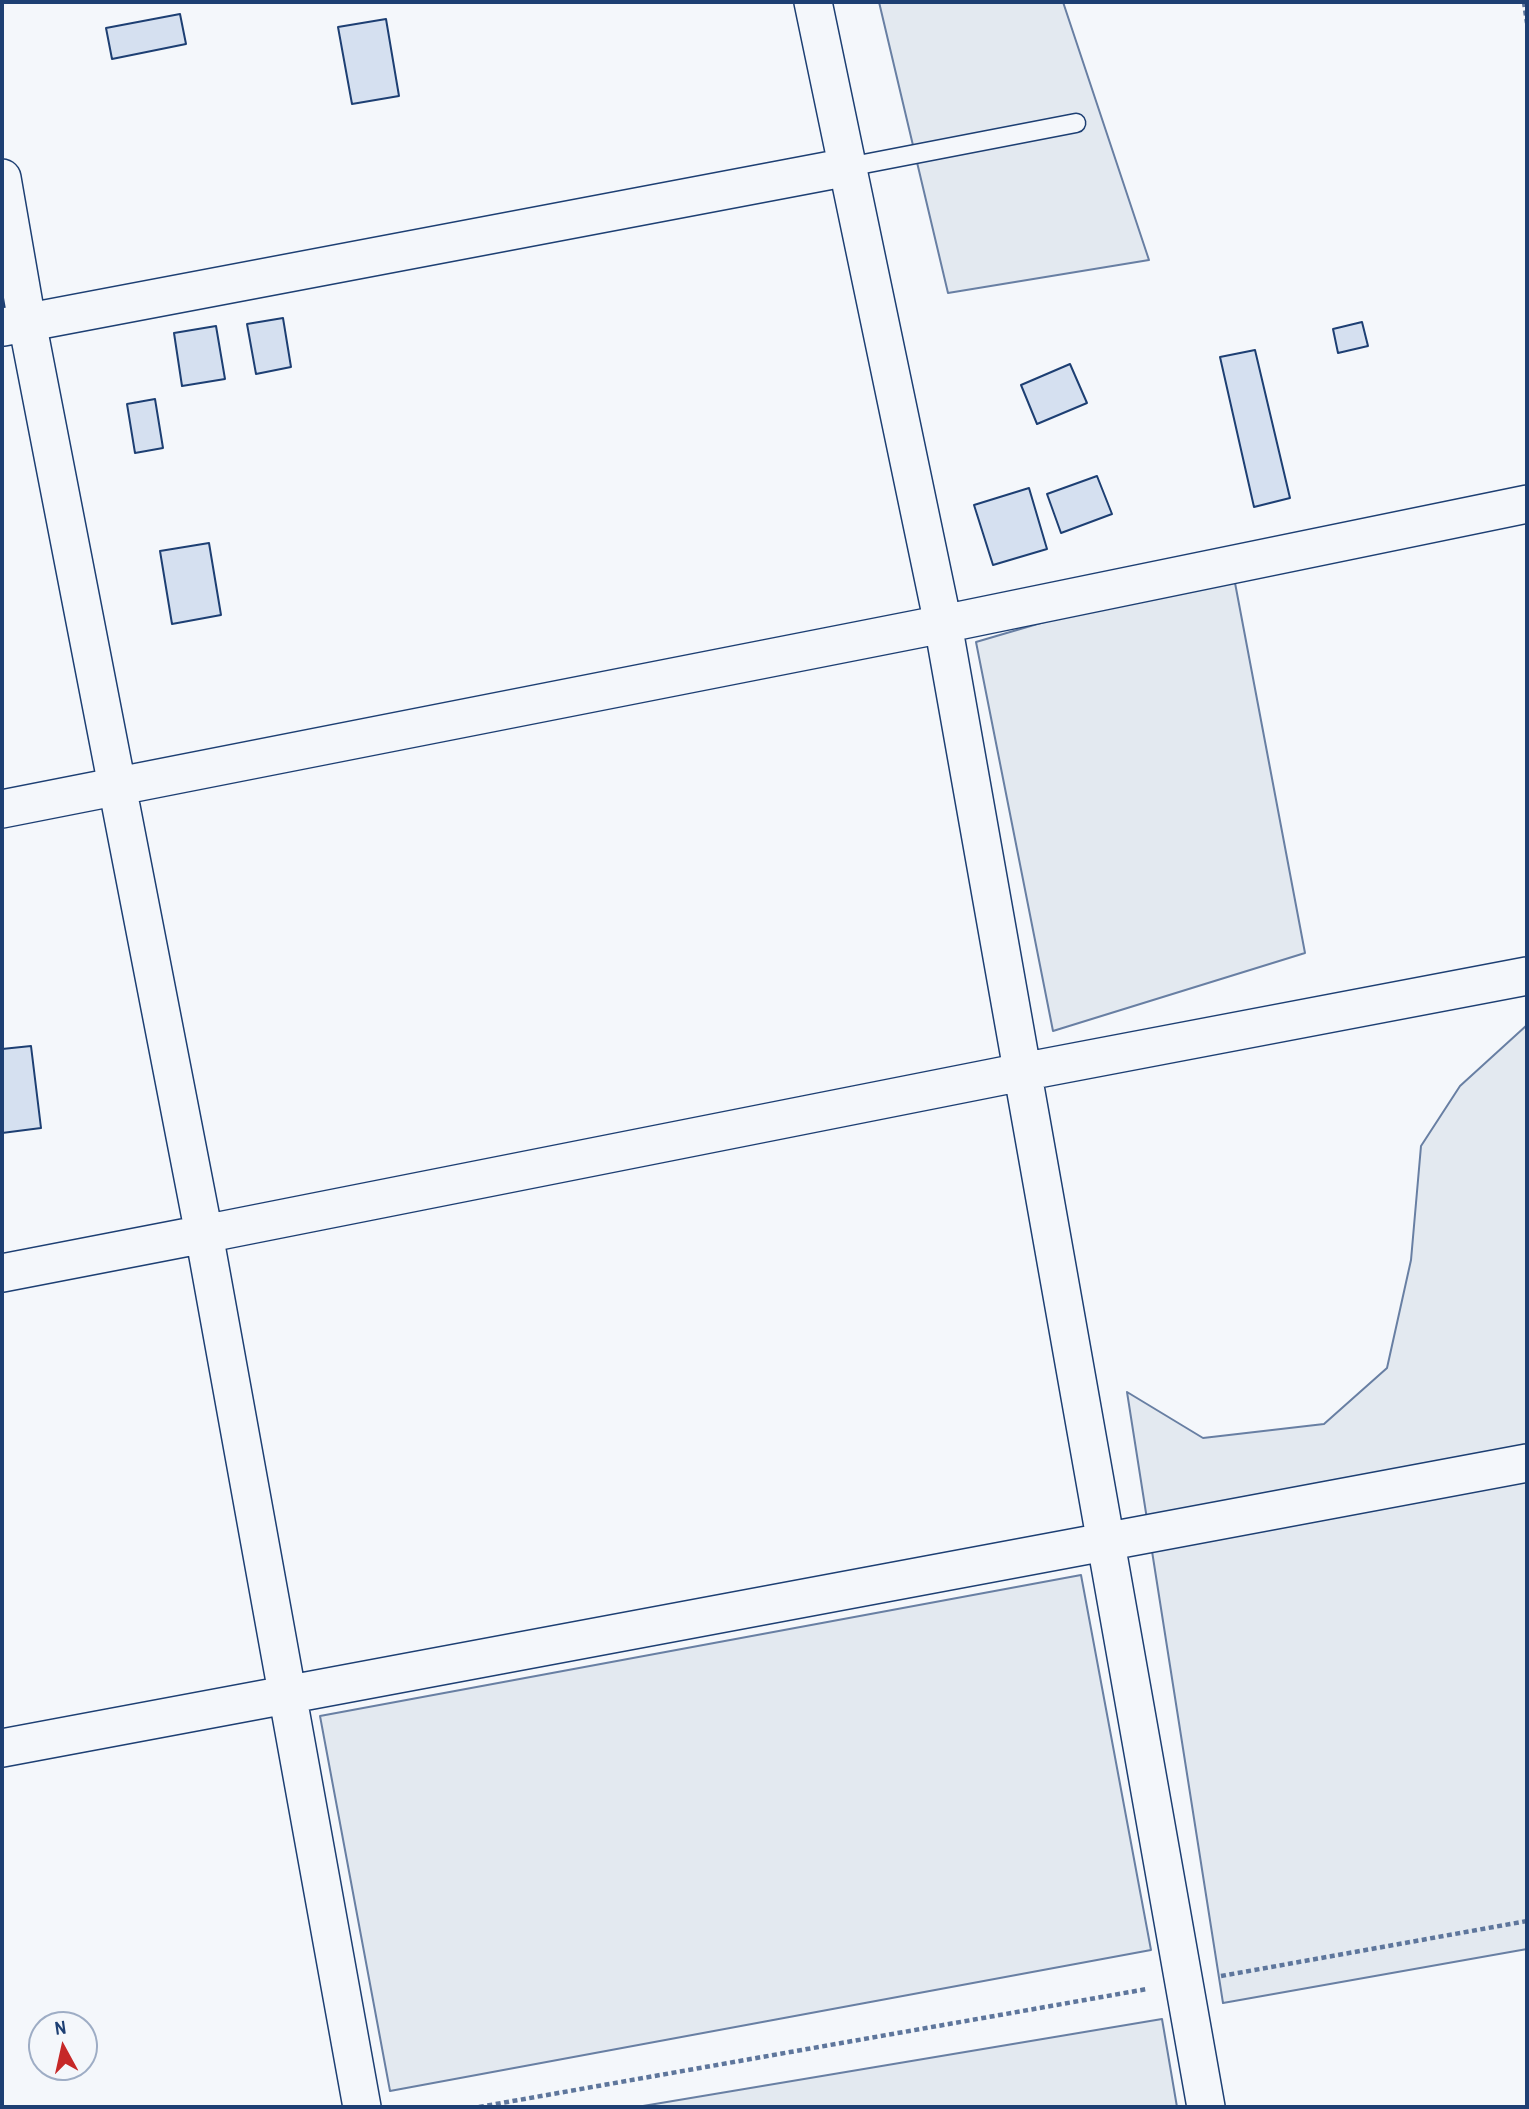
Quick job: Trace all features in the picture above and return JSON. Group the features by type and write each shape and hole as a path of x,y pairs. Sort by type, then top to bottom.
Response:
{"street":[{"path":"813,2 943,624 1206,2107"},
{"path":"14,325 848,167"},
{"path":"2,178 14,325 118,786 204,1234 362,2107"},
{"path":"2,809 943,624 1527,504"},
{"path":"2,1273 1023,1072 1527,976"},
{"path":"2,1748 1527,1464"}],"lane":[{"path":"848,167 1076,123"}],"path":[{"path":"1524,2 1527,23"},
{"path":"480,2107 1527,1921"}],"shaded area":[{"path":"879,2 1063,2 1149,260 948,293"},
{"path":"1232,567 1305,953 1053,1031 976,642"},
{"path":"1527,1025 1527,1949 1223,2003 1127,1392 1203,1438 1324,1424 1387,1368 1411,1260 1421,1146 1460,1086"},
{"path":"1081,1575 1151,1950 390,2091 320,1716"},
{"path":"1162,2019 1177,2107 637,2107"}],"building":[{"path":"180,14 186,44 112,59 106,28"},
{"path":"386,19 399,96 352,104 338,27"},
{"path":"283,318 291,367 256,374 247,324"},
{"path":"1362,322 1368,346 1338,353 1333,329"},
{"path":"216,326 225,379 182,386 174,333"},
{"path":"1255,350 1290,498 1254,507 1220,357"},
{"path":"1070,364 1087,403 1037,424 1021,385"},
{"path":"155,399 163,448 135,453 127,404"},
{"path":"1097,476 1112,514 1061,533 1047,494"},
{"path":"1029,488 1047,549 993,565 974,505"},
{"path":"209,543 221,615 172,624 160,551"},
{"path":"31,1046 41,1128 2,1133 2,1049"}]}
